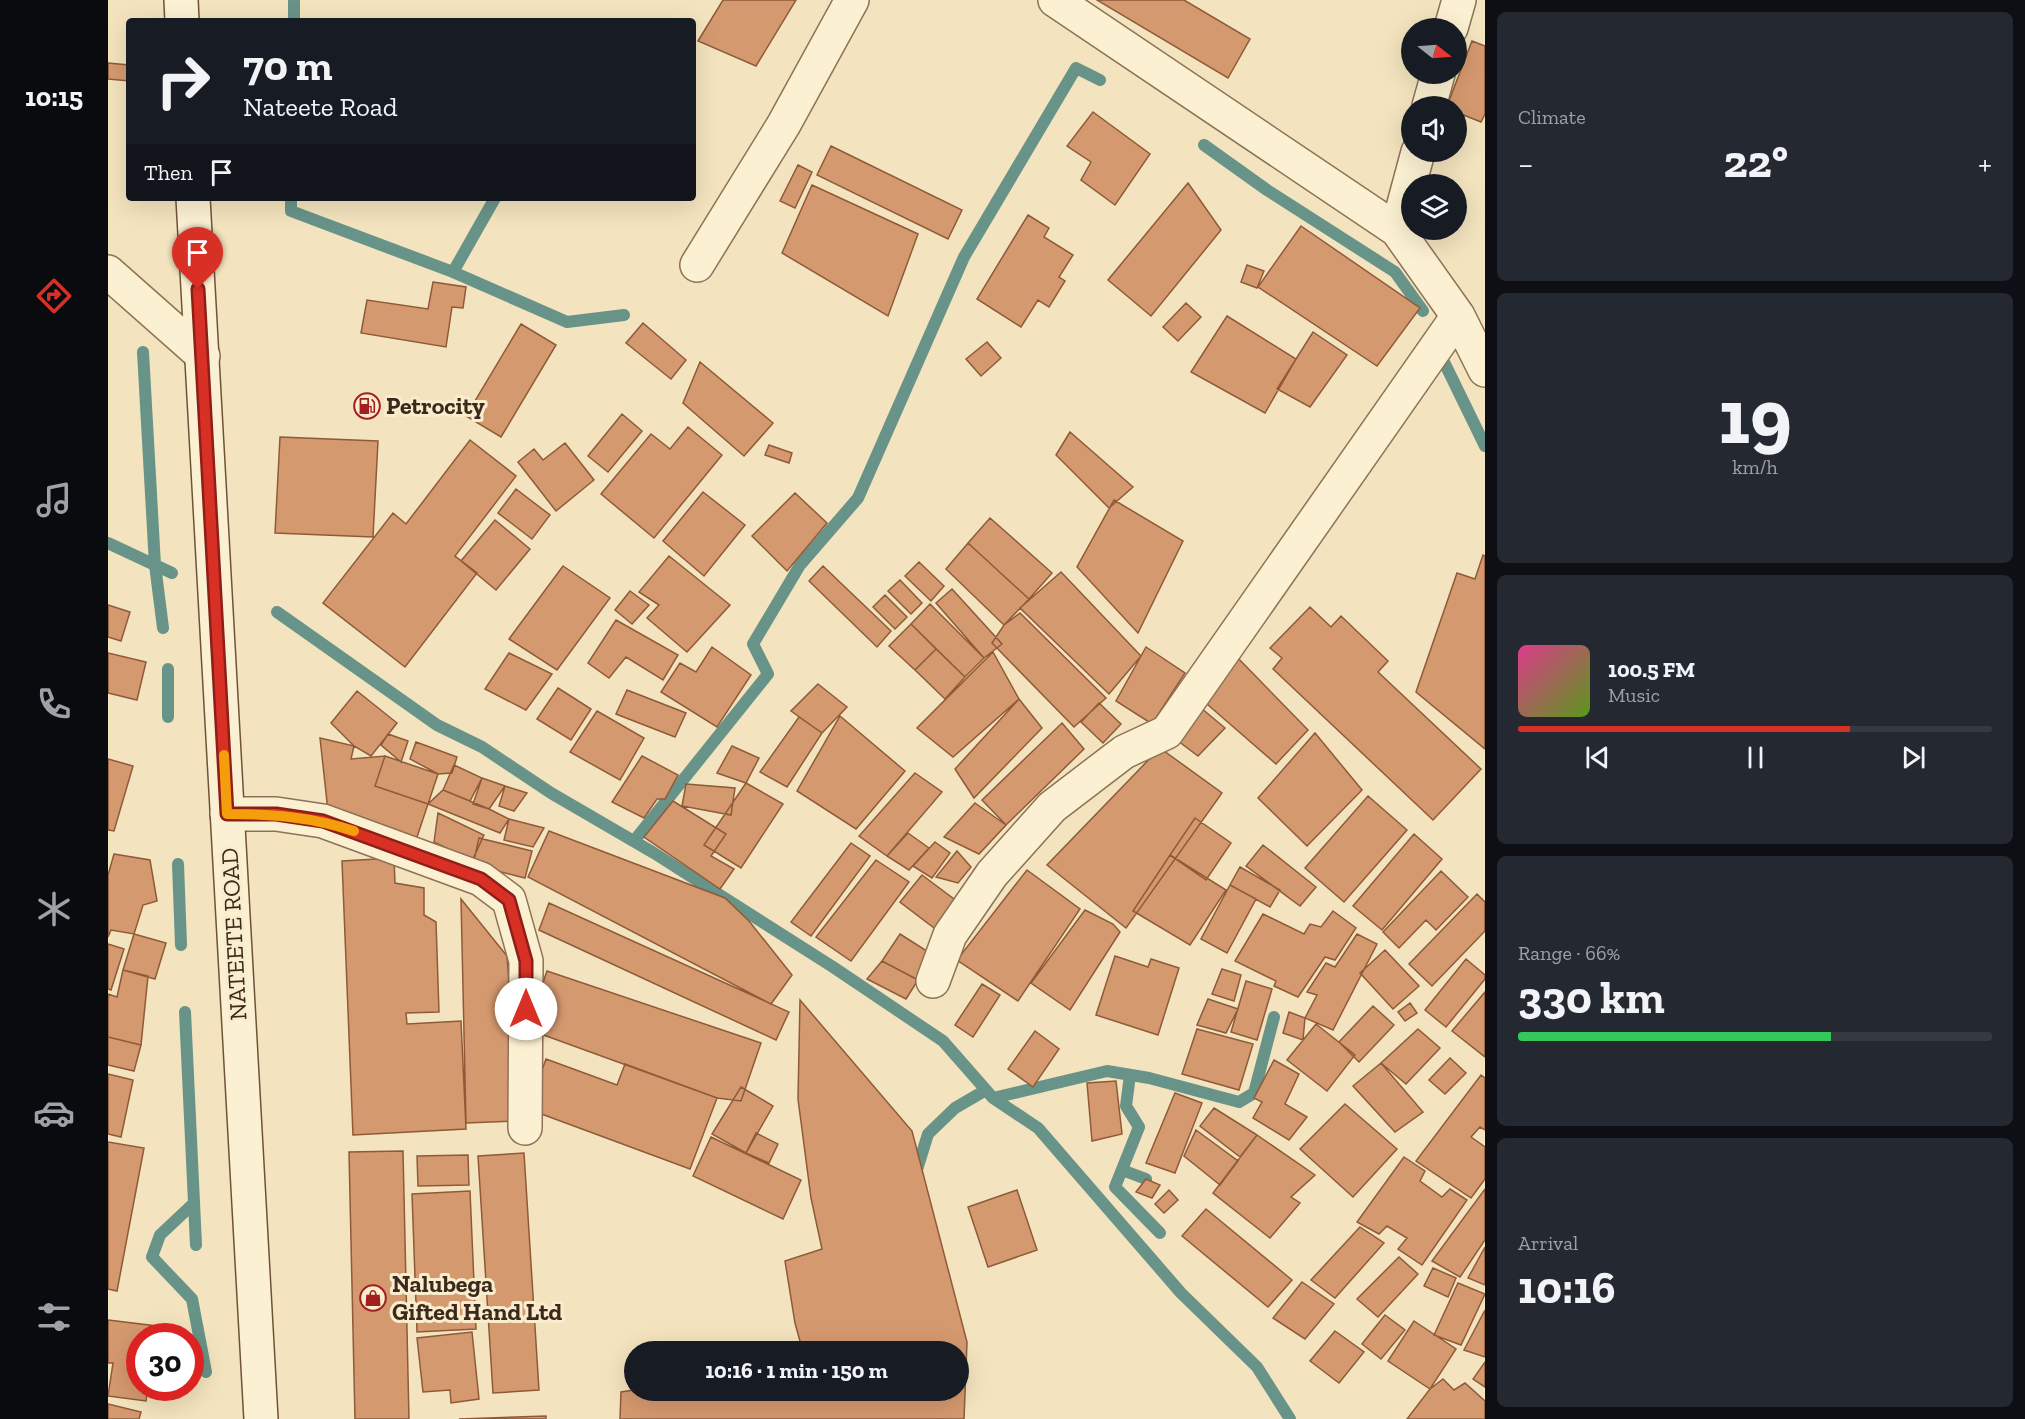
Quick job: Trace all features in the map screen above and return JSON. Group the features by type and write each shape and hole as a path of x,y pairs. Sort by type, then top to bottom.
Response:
{"street":[{"path":"181,0 182,18"},
{"path":"697,265 784,124 852,0"},
{"path":"1055,0 1397,230 1458,316 1485,370"},
{"path":"1453,18 1459,0"},
{"path":"1397,230 1415,162"},
{"name":"NATEETE ROAD","path":"193,201 261,1419"},
{"path":"108,272 203,357"},
{"path":"933,981 950,935 992,874 1052,807 1124,752 1167,732 1458,316"},
{"path":"227,814 276,814 323,821 481,879 509,900 526,961 525,1128"}],"building":[{"path":"723,0 796,0 756,66 698,41"},
{"path":"1097,0 1184,0 1250,39 1228,78"},
{"path":"1472,41 1485,46 1485,114 1481,122 1467,116 1467,96 1451,96 1455,84 1467,84 1467,54"},
{"path":"108,63 126,65 126,81 108,79"},
{"path":"1093,112 1150,154 1115,205 1081,180 1091,162 1067,146"},
{"path":"831,146 962,210 948,239 817,175"},
{"path":"798,165 812,172 795,208 780,201"},
{"path":"1188,183 1221,230 1151,316 1108,280"},
{"path":"812,185 918,234 888,316 782,253"},
{"path":"1028,215 1049,228 1044,237 1073,255 1059,277 1065,281 1049,307 1038,300 1021,327 977,299"},
{"path":"1301,226 1420,308 1377,366 1258,287"},
{"path":"1247,265 1264,271 1257,288 1241,282"},
{"path":"433,282 466,287 463,308 452,307 446,347 361,333 367,300 428,309"},
{"path":"1186,303 1201,317 1178,341 1163,327"},
{"path":"1227,316 1296,359 1265,413 1191,372"},
{"path":"643,323 686,360 671,379 626,343"},
{"path":"521,324 556,345 501,437 466,416"},
{"path":"1313,332 1347,355 1310,407 1277,389"},
{"path":"987,342 1001,358 981,376 966,359"},
{"path":"700,362 773,423 744,456 683,403"},
{"path":"622,414 642,431 608,472 588,456"},
{"path":"688,427 722,455 654,538 601,494 651,434 670,449"},
{"path":"1070,432 1133,487 1109,508 1056,455"},
{"path":"280,437 378,441 373,537 275,533"},
{"path":"470,440 516,476 455,556 477,573 405,667 323,603 393,513 406,524"},
{"path":"565,443 594,480 556,511 518,462 534,449 543,460"},
{"path":"769,445 792,453 789,463 765,455"},
{"path":"516,489 550,515 532,539 498,513"},
{"path":"703,492 745,525 704,576 663,541"},
{"path":"795,493 827,523 787,571 752,536"},
{"path":"1114,500 1183,541 1138,633 1077,567"},
{"path":"990,518 1052,573 1029,599 968,543"},
{"path":"495,520 530,549 496,590 461,561"},
{"path":"968,543 1029,599 1004,625 946,569"},
{"path":"1483,555 1485,556 1485,749 1416,692 1457,573 1475,579"},
{"path":"669,556 730,605 687,652 647,618 659,605 639,592"},
{"path":"919,562 944,586 931,601 905,576"},
{"path":"563,566 610,598 557,670 509,639"},
{"path":"823,566 891,631 877,647 809,581"},
{"path":"1061,572 1141,656 1109,694 1020,608"},
{"path":"900,580 922,603 911,614 888,591"},
{"path":"952,589 1002,644 984,658 936,603"},
{"path":"630,591 649,605 632,624 615,610"},
{"path":"885,595 907,617 895,629 873,607"},
{"path":"930,604 984,658 965,677 911,624"},
{"path":"108,605 130,612 121,641 108,637"},
{"path":"1310,607 1331,627 1341,616 1388,661 1378,672 1481,769 1433,820 1273,669 1282,658 1270,648"},
{"path":"1020,613 1106,698 1074,727 992,643 1004,625"},
{"path":"616,620 678,655 663,680 626,657 609,678 588,663"},
{"path":"911,624 936,649 915,670 889,646"},
{"path":"712,647 751,675 717,727 661,692 680,663 696,672"},
{"path":"1146,647 1185,673 1152,724 1116,701"},
{"path":"936,649 965,677 945,699 915,670"},
{"path":"993,652 1019,699 953,757 917,728"},
{"path":"108,653 146,662 137,700 108,693"},
{"path":"509,653 552,674 526,710 485,689"},
{"path":"1234,654 1308,730 1276,764 1200,698"},
{"path":"818,684 847,707 822,733 791,711"},
{"path":"558,688 591,709 571,740 537,719"},
{"path":"627,690 686,713 675,737 616,714"},
{"path":"357,691 397,723 371,756 354,746 331,723"},
{"path":"1019,699 1042,728 974,798 955,769"},
{"path":"1099,703 1121,724 1103,743 1081,722"},
{"path":"1201,708 1225,728 1198,756 1174,738"},
{"path":"597,711 644,738 620,780 570,752"},
{"path":"840,716 905,771 856,829 797,791"},
{"path":"799,717 822,733 787,787 760,772"},
{"path":"1062,723 1084,749 1006,825 982,800"},
{"path":"1315,733 1362,790 1307,846 1258,798"},
{"path":"388,734 408,741 401,762 381,745"},
{"path":"320,738 354,746 351,759 385,756 375,786 428,804 416,840 328,811"},
{"path":"416,742 457,757 452,773 438,774 410,759"},
{"path":"732,746 759,758 746,783 717,773"},
{"path":"1160,748 1222,793 1126,928 1047,865"},
{"path":"385,756 438,774 428,804 375,786"},
{"path":"642,756 678,775 665,799 657,799 644,818 612,802"},
{"path":"108,759 133,766 114,831 108,830"},
{"path":"454,765 482,778 470,801 443,790"},
{"path":"915,773 942,792 887,856 859,836"},
{"path":"482,778 505,786 489,809 473,804"},
{"path":"746,783 783,804 741,868 704,845"},
{"path":"686,784 735,788 731,815 682,806"},
{"path":"505,786 527,793 514,811 499,806"},
{"path":"443,790 509,819 500,833 428,804"},
{"path":"1368,796 1407,830 1344,902 1305,868"},
{"path":"673,801 726,834 711,856 734,869 720,889 644,837"},
{"path":"975,803 1006,825 979,854 944,837"},
{"path":"438,813 484,835 472,861 434,842"},
{"path":"1195,818 1231,843 1206,880 1170,855"},
{"path":"509,819 544,828 533,847 504,840"},
{"path":"549,831 725,898 749,921 792,975 771,1004 528,877"},
{"path":"908,833 929,848 909,870 887,856"},
{"path":"1414,834 1442,859 1382,930 1353,906"},
{"path":"479,838 532,851 525,878 473,865"},
{"path":"935,842 950,853 932,878 913,866"},
{"path":"851,843 870,856 811,936 791,922"},
{"path":"1263,845 1316,887 1300,906 1246,866"},
{"path":"957,851 971,867 958,883 936,877"},
{"path":"114,854 150,860 157,901 143,905 134,934 111,930 108,937 108,875"},
{"path":"1170,855 1226,890 1190,945 1133,911"},
{"path":"394,858 395,883 424,888 424,915 436,922 439,1012 406,1013 407,1024 461,1021 466,1129 353,1135 342,861"},
{"path":"876,860 909,882 851,961 816,937"},
{"path":"1240,867 1280,890 1270,907 1230,885"},
{"path":"1027,870 1080,909 1018,1001 957,960"},
{"path":"1441,871 1468,897 1436,930 1426,920 1399,948 1383,932"},
{"path":"922,875 958,902 938,931 900,902"},
{"path":"1230,885 1256,899 1227,953 1201,939"},
{"path":"1477,894 1485,902 1485,931 1432,986 1409,964"},
{"path":"461,899 507,956 519,1121 466,1123"},
{"path":"549,903 789,1012 776,1040 539,930"},
{"path":"1085,910 1113,924 1120,932 1070,1010 1031,983"},
{"path":"1333,911 1356,928 1335,960 1325,957 1298,997 1274,986 1276,981 1235,961 1263,914 1304,934 1310,924 1321,927"},
{"path":"134,934 166,943 155,979 123,970"},
{"path":"900,934 930,953 918,980 882,961"},
{"path":"1357,934 1377,944 1333,1030 1305,1018 1317,995 1307,992 1326,963 1335,967"},
{"path":"108,944 124,949 111,990 108,989"},
{"path":"1385,950 1419,986 1393,1009 1360,973"},
{"path":"1115,956 1148,967 1151,959 1179,968 1158,1035 1096,1015"},
{"path":"1466,959 1485,975 1485,979 1446,1027 1425,1010"},
{"path":"882,961 918,980 906,999 867,979"},
{"path":"1222,969 1241,975 1234,1001 1212,994"},
{"path":"123,970 148,976 141,1045 108,1037 108,994 117,997"},
{"path":"547,971 761,1043 741,1101 717,1098 527,1029"},
{"path":"1246,981 1272,989 1257,1040 1231,1032"},
{"path":"982,984 1000,995 973,1037 955,1025"},
{"path":"1485,992 1485,1057 1452,1031"},
{"path":"1208,999 1238,1009 1226,1033 1197,1025"},
{"path":"800,1000 912,1131 967,1341 800,1341 785,1261 822,1249 811,1198 798,1099"},
{"path":"1410,1003 1417,1013 1405,1021 1398,1012"},
{"path":"1373,1006 1394,1025 1359,1062 1339,1042"},
{"path":"1289,1012 1305,1018 1303,1040 1283,1033"},
{"path":"1316,1024 1355,1055 1327,1091 1287,1060"},
{"path":"1197,1029 1253,1044 1239,1090 1182,1074"},
{"path":"1418,1029 1440,1048 1406,1084 1381,1063"},
{"path":"1035,1031 1059,1049 1033,1087 1008,1069"},
{"path":"108,1037 141,1045 134,1071 108,1065"},
{"path":"1450,1058 1466,1073 1445,1094 1429,1080"},
{"path":"546,1059 617,1085 625,1064 717,1098 690,1169 528,1109"},
{"path":"1274,1060 1299,1074 1285,1104 1307,1117 1289,1140 1253,1118 1262,1102 1254,1098"},
{"path":"1381,1063 1423,1112 1395,1132 1353,1086"},
{"path":"108,1074 133,1080 121,1137 108,1134"},
{"path":"1481,1075 1485,1078 1485,1130 1480,1127 1471,1137 1485,1147 1485,1179 1471,1198 1416,1161"},
{"path":"1116,1081 1122,1134 1092,1141 1087,1083"},
{"path":"741,1087 773,1106 746,1153 712,1134"},
{"path":"1175,1093 1202,1103 1175,1173 1146,1163"},
{"path":"1345,1104 1397,1149 1353,1197 1300,1149"},
{"path":"1214,1108 1257,1135 1240,1157 1200,1126"},
{"path":"1196,1130 1238,1161 1220,1185 1184,1156"},
{"path":"756,1133 778,1144 769,1163 746,1153"},
{"path":"1257,1135 1315,1175 1291,1197 1300,1203 1270,1238 1213,1193"},
{"path":"711,1137 801,1180 783,1219 693,1176"},
{"path":"108,1142 144,1148 117,1291 108,1289"},
{"path":"403,1151 409,1419 355,1419 349,1152"},
{"path":"524,1153 539,1390 493,1393 478,1156"},
{"path":"468,1155 469,1185 418,1186 417,1156"},
{"path":"1404,1157 1425,1171 1420,1181 1442,1197 1450,1189 1467,1200 1422,1265 1398,1249 1407,1238 1387,1226 1379,1234 1357,1222"},
{"path":"1146,1179 1160,1185 1152,1198 1136,1192"},
{"path":"1485,1189 1485,1240 1460,1277 1432,1261"},
{"path":"1017,1190 1037,1250 988,1267 968,1207"},
{"path":"1169,1190 1178,1200 1164,1213 1155,1204"},
{"path":"470,1191 476,1329 417,1332 412,1194"},
{"path":"1206,1209 1292,1280 1268,1307 1182,1236"},
{"path":"1360,1227 1384,1243 1335,1298 1311,1280"},
{"path":"1485,1247 1485,1285 1468,1278"},
{"path":"1399,1257 1418,1274 1378,1317 1357,1299"},
{"path":"1433,1268 1456,1278 1448,1297 1424,1286"},
{"path":"1302,1282 1334,1304 1305,1339 1273,1318"},
{"path":"1458,1283 1485,1294 1461,1345 1434,1335"},
{"path":"1485,1310 1485,1357 1464,1350"},
{"path":"1385,1315 1405,1330 1381,1359 1362,1344"},
{"path":"108,1320 132,1323 126,1323 126,1398 108,1396 113,1363 108,1363"},
{"path":"1414,1321 1456,1349 1430,1389 1388,1361"},
{"path":"1335,1331 1364,1352 1339,1383 1310,1361"},
{"path":"472,1332 479,1399 451,1403 450,1390 423,1392 417,1338"},
{"path":"1485,1362 1485,1387 1473,1379"},
{"path":"1443,1379 1454,1390 1465,1383 1485,1401 1485,1419 1407,1419 1430,1389"},
{"path":"621,1392 624,1392 624,1401 965,1401 964,1419 620,1419"},
{"path":"108,1404 141,1412 139,1419 108,1419"},
{"path":"546,1416 546,1419 459,1419"}],"waterway":[{"path":"294,0 294,18"},
{"path":"634,841 768,674 753,644 800,565 858,498 964,257 1076,68 1100,80"},
{"path":"1204,145 1267,190 1395,272 1423,311"},
{"path":"291,201 291,211 453,272"},
{"path":"493,201 453,272 567,322 624,315"},
{"path":"143,352 155,565 163,628"},
{"path":"1445,364 1485,446"},
{"path":"108,543 172,573"},
{"path":"277,612 437,725 482,747 551,793 654,853 833,967 943,1041 993,1098 1038,1128 1181,1293 1257,1367 1290,1419"},
{"path":"168,669 168,717"},
{"path":"178,864 181,945"},
{"path":"185,1012 196,1245"},
{"path":"993,1098 1107,1071 1149,1078 1239,1102 1254,1093 1274,1017"},
{"path":"1130,1075 1126,1106 1139,1127 1115,1187 1160,1233"},
{"path":"915,1176 928,1134 955,1108 986,1090"},
{"path":"1122,1170 1146,1179"},
{"path":"194,1203 160,1235 152,1257 192,1299 206,1372"}],"slow traffic":[{"path":"224,755 227,814 276,814 323,821 354,831"}],"place":[{"name":"Petrocity","path":"367,406"},
{"name":"Nalubega Gifted Hand Ltd","path":"373,1298"}],"route":[{"path":"198,289 227,814 276,814 323,821 393,844 481,879 509,900 526,961 526,1009"}]}
